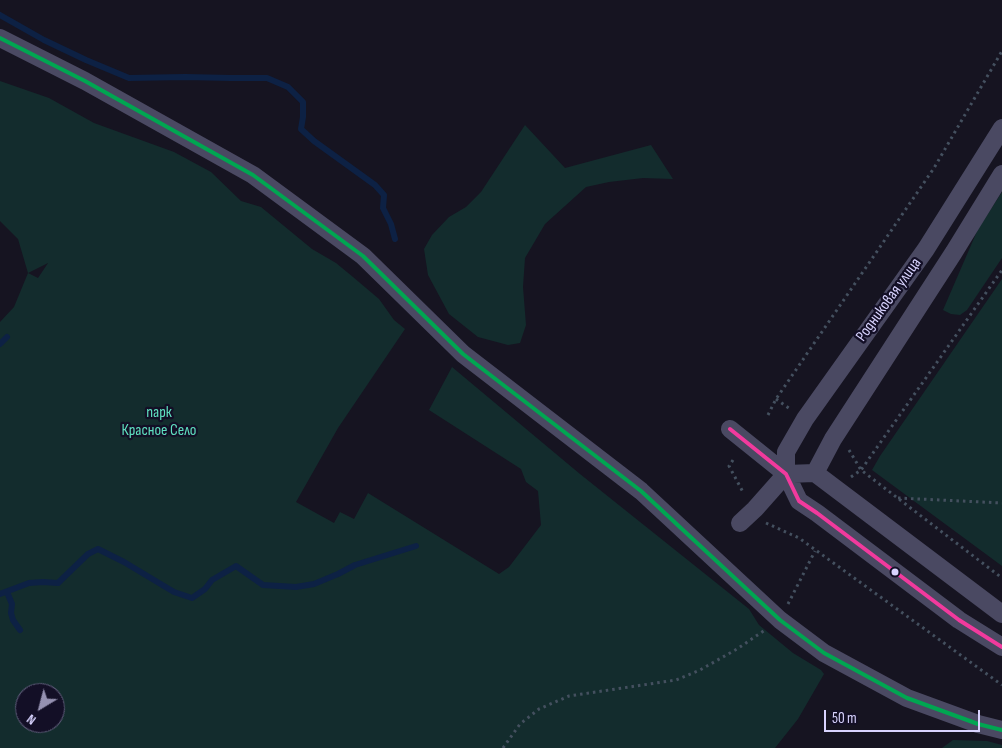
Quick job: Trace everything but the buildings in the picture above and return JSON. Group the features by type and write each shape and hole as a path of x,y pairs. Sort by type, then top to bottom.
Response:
{"street":[{"path":"0,38 85,81 253,175 363,256 463,354 642,491 780,620 824,653 907,698 978,724 1002,730"},
{"name":"Родниковая улица","path":"786,474 786,452 805,419 926,249 1002,128"},
{"name":"Родниковая улица","path":"815,473 833,439 1002,174"},
{"path":"730,429 786,474 799,501 958,620 1002,647"},
{"path":"740,523 786,474 815,473 1002,614"}],"path":[{"path":"768,415 776,399 934,168 1002,51"},
{"path":"847,480 861,470 1002,270"},
{"path":"776,399 793,411"},
{"path":"850,450 861,470 1002,578"},
{"path":"733,460 729,466 742,492 766,523 799,538 1002,685"},
{"path":"897,498 1002,504"},
{"path":"503,748 520,724 540,709 569,696 676,680 700,670 737,649 780,620 815,551"}],"green space":[{"name":"парк Красное Село","path":"0,81 49,98 94,123 174,152 211,172 241,201 261,207 312,249 336,263 379,299 394,320 405,329 338,428 296,502 334,523 340,512 354,519 368,493 499,574 509,567 541,525 538,491 526,482 521,469 429,410 452,367 580,474 749,609 759,625 793,653 821,670 824,674 798,719 775,748 0,748 0,322 14,307 28,273 18,239 0,221","holes":["48,263 38,278 28,273"]},
{"path":"525,125 565,168 651,145 673,179 643,178 586,187 545,224 525,258 523,287 526,325 520,343 508,345 478,337 449,314 428,275 424,249 432,235 449,217 466,207 481,192"},
{"path":"1002,192 1002,258 967,310 960,315 951,314 943,310 978,229"},
{"path":"1002,279 1002,566 872,470"},
{"path":"953,740 987,741 1002,745 1002,748 942,748"}],"waterway":[{"path":"0,15 44,40 129,78 267,78 288,87 303,102 301,129 314,141 375,185 384,195 383,208 391,224 395,239"},
{"path":"0,344 7,337"},
{"path":"0,594 29,583 58,583 88,554 98,549 174,592 192,598 205,589 212,580 236,566 263,585 296,587 314,584 355,565 416,546"},
{"path":"7,592 12,604 11,613 13,620 20,630"}],"transit line":[{"path":"0,38 85,81 253,175 363,256 463,354 641,491 780,620 824,653 907,698 978,724 1002,730"},
{"path":"730,429 786,474 799,501 959,620 1002,647"}]}
